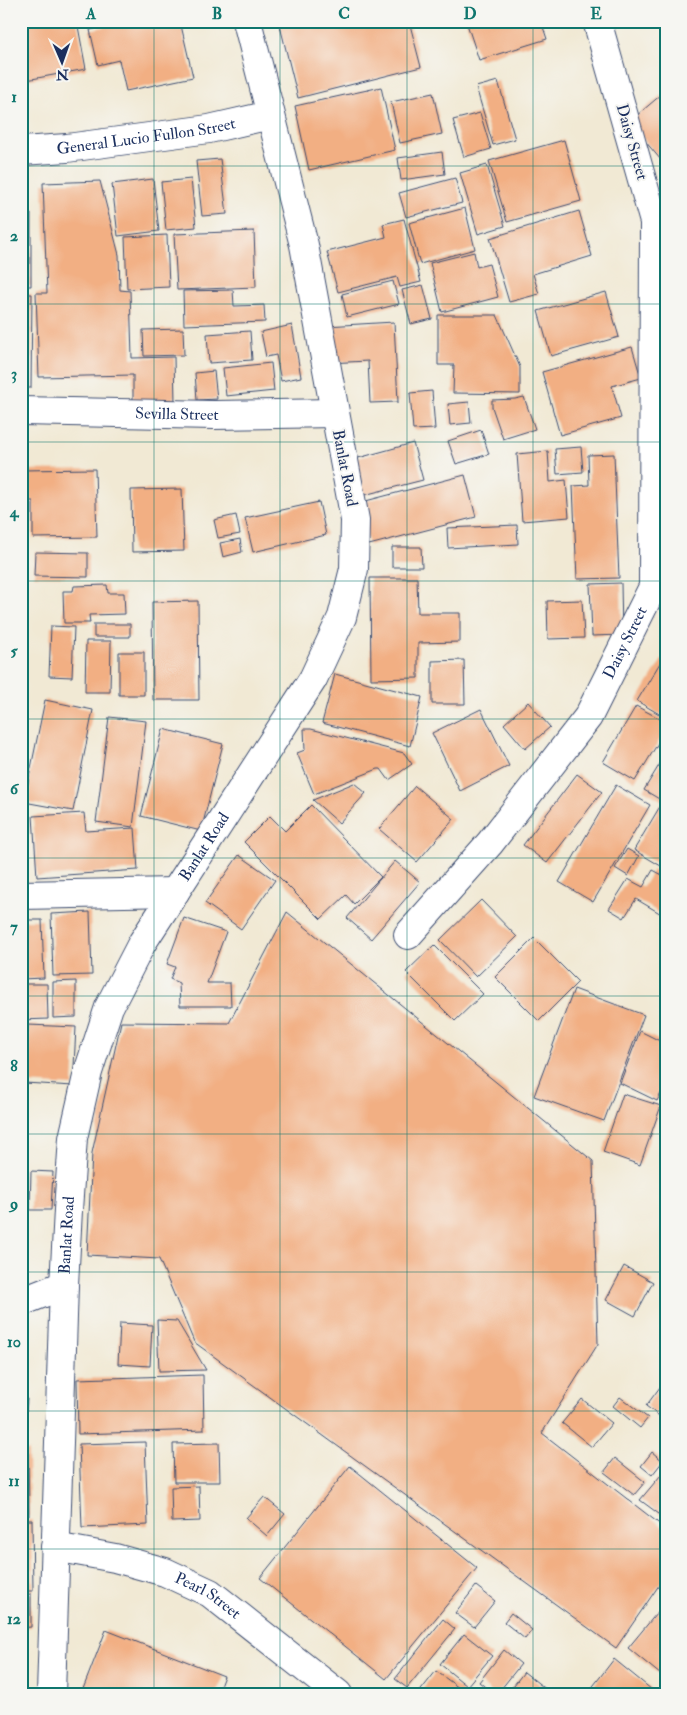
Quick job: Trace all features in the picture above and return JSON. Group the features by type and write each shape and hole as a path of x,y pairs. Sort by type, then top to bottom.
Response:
{"street":[{"name":"Banlat Road","path":"51,1694 64,1285 73,1138 88,1072 109,1007 142,943 313,679 342,617 354,569 355,520 304,245 247,21"},
{"name":"Daisy Street","path":"408,935 490,843 588,717 653,586 660,218 597,21"},
{"name":"General Lucio Fullon Street","path":"21,151 66,148 209,129 270,115"},
{"name":"Sevilla Street","path":"21,412 214,416 334,413"},
{"path":"21,895 175,892"},
{"path":"21,1302 64,1285"},
{"name":"Pearl Street","path":"55,1547 115,1558 165,1572 210,1593 338,1694"}],"building":[{"path":"21,21 77,21 86,69 21,81"},
{"path":"110,21 180,21 193,77 126,91 119,60 98,65 90,30 111,25"},
{"path":"409,21 421,67 298,98 279,22"},
{"path":"466,21 541,21 547,39 479,60"},
{"path":"498,81 515,139 493,145 476,87"},
{"path":"381,87 395,150 309,170 295,106"},
{"path":"433,93 442,134 400,143 391,102"},
{"path":"662,94 666,99 666,166 629,122"},
{"path":"480,113 491,149 464,157 453,120"},
{"path":"564,140 581,201 507,222 489,161"},
{"path":"442,152 445,174 401,180 398,158"},
{"path":"220,159 227,214 202,216 196,161"},
{"path":"487,165 505,226 478,234 460,173"},
{"path":"455,178 462,203 406,217 399,193"},
{"path":"153,179 159,231 118,236 112,184"},
{"path":"191,179 196,227 166,230 161,182"},
{"path":"100,181 119,255 120,290 130,291 132,358 174,357 175,403 133,404 133,375 39,377 36,293 47,293 43,183"},
{"path":"465,208 475,249 420,264 409,223"},
{"path":"579,211 592,256 533,274 539,294 509,302 490,238"},
{"path":"21,214 31,214 31,286 21,286"},
{"path":"404,219 421,282 400,287 397,277 338,292 327,252 386,237 383,224"},
{"path":"254,231 256,287 177,290 174,234"},
{"path":"167,235 169,287 127,289 125,237"},
{"path":"474,252 477,267 489,264 498,297 442,312 430,263"},
{"path":"393,281 399,304 347,317 342,294"},
{"path":"423,285 432,319 411,324 402,290"},
{"path":"233,290 234,306 264,305 265,322 184,325 183,291"},
{"path":"606,292 619,337 551,356 538,311"},
{"path":"21,294 32,294 31,388 21,388"},
{"path":"438,315 497,315 520,367 520,394 453,393 454,365 438,365"},
{"path":"394,322 398,402 370,403 368,361 328,363 326,326"},
{"path":"292,325 301,377 281,381 276,355 266,357 261,332"},
{"path":"183,329 184,355 144,356 143,330"},
{"path":"250,331 252,360 209,363 207,334"},
{"path":"632,347 641,378 612,386 621,418 560,435 542,372"},
{"path":"271,363 274,391 226,396 223,368"},
{"path":"214,371 217,399 197,400 195,373"},
{"path":"432,391 435,429 413,430 410,393"},
{"path":"524,397 535,429 503,439 492,407 492,400"},
{"path":"469,402 471,423 450,425 448,404"},
{"path":"481,430 489,454 456,464 448,441"},
{"path":"413,443 423,480 360,496 351,460"},
{"path":"581,447 583,472 557,474 555,449"},
{"path":"548,451 550,482 566,480 569,517 522,521 517,454"},
{"path":"614,454 619,578 577,579 573,486 589,485 588,455"},
{"path":"95,469 97,537 33,538 33,501 21,501 21,470"},
{"path":"465,475 476,517 369,545 358,503"},
{"path":"182,489 184,551 132,552 131,490"},
{"path":"319,502 326,535 253,552 245,518"},
{"path":"236,515 240,534 218,538 214,520"},
{"path":"517,525 518,544 448,548 447,528"},
{"path":"240,539 242,552 223,557 220,543"},
{"path":"392,547 421,547 422,567 392,567"},
{"path":"35,552 88,553 88,577 34,576"},
{"path":"370,578 417,578 418,613 460,613 460,642 418,643 418,678 371,679"},
{"path":"621,583 622,635 592,636 590,584"},
{"path":"107,585 108,593 124,593 125,614 89,615 90,623 64,623 63,591 73,591 74,586"},
{"path":"582,600 584,638 548,639 547,601"},
{"path":"198,601 199,700 153,700 152,602"},
{"path":"94,624 130,624 130,637 94,637"},
{"path":"51,626 74,627 72,677 49,676"},
{"path":"86,641 111,641 110,692 85,692"},
{"path":"119,652 144,652 144,695 119,695"},
{"path":"666,653 666,718 637,701"},
{"path":"464,660 465,704 432,704 432,661"},
{"path":"335,674 422,697 410,746 322,723"},
{"path":"45,700 93,710 73,811 24,802"},
{"path":"528,702 550,727 525,749 504,724"},
{"path":"636,706 666,722 666,730 635,781 603,762"},
{"path":"481,709 509,766 460,791 432,733"},
{"path":"109,717 146,721 133,827 96,822"},
{"path":"163,729 223,744 201,831 141,816"},
{"path":"304,729 311,729 404,753 412,764 389,780 381,769 378,769 314,794 297,753 305,750"},
{"path":"666,754 666,803 644,790"},
{"path":"577,774 602,792 547,863 523,845"},
{"path":"354,783 366,793 339,823 313,800"},
{"path":"616,785 650,805 593,902 559,882"},
{"path":"415,786 454,819 417,862 379,829"},
{"path":"662,803 666,806 666,869 634,850"},
{"path":"311,805 381,877 354,904 346,895 321,919 244,842 270,816 285,831"},
{"path":"84,813 86,831 135,828 138,870 37,877 33,816"},
{"path":"627,849 639,856 628,876 615,868"},
{"path":"239,855 275,880 241,929 205,903"},
{"path":"395,861 420,882 371,939 347,918"},
{"path":"653,870 666,877 666,910 663,915 636,899 624,918 609,909 628,879 643,887"},
{"path":"481,900 517,937 476,977 440,940"},
{"path":"90,912 92,975 53,976 51,914"},
{"path":"287,912 593,1161 598,1344 542,1433 666,1529 666,1575 616,1648 194,1342 159,1259 87,1255 92,1153 121,1022 229,1023"},
{"path":"184,918 226,932 207,983 230,983 231,1006 180,1006 179,983 170,979 175,967 167,964"},
{"path":"21,920 42,920 44,978 21,979"},
{"path":"534,938 578,982 539,1021 495,977"},
{"path":"434,945 483,994 455,1021 406,972"},
{"path":"76,981 76,1017 53,1018 53,982"},
{"path":"21,984 47,984 48,1019 22,1020"},
{"path":"574,989 644,1015 604,1121 534,1096"},
{"path":"28,1025 76,1027 73,1086 25,1083"},
{"path":"640,1031 666,1044 666,1084 657,1101 620,1083"},
{"path":"623,1094 661,1106 640,1165 603,1152"},
{"path":"31,1171 53,1172 51,1210 30,1210"},
{"path":"624,1266 653,1282 635,1316 606,1300"},
{"path":"157,1320 177,1321 206,1370 159,1371"},
{"path":"120,1323 152,1325 150,1366 118,1364"},
{"path":"203,1375 204,1430 78,1434 77,1379"},
{"path":"666,1379 666,1421 646,1406"},
{"path":"620,1397 648,1418 640,1428 613,1406"},
{"path":"21,1398 27,1399 24,1444 21,1444"},
{"path":"582,1399 612,1423 592,1447 562,1423"},
{"path":"145,1442 148,1525 82,1528 79,1444"},
{"path":"219,1443 220,1482 174,1482 173,1444"},
{"path":"21,1451 28,1451 29,1516 21,1516"},
{"path":"652,1452 663,1461 652,1475 641,1466"},
{"path":"615,1458 645,1482 634,1495 604,1472"},
{"path":"350,1466 477,1568 386,1679 260,1578"},
{"path":"666,1469 666,1514 663,1517 640,1500"},
{"path":"199,1486 200,1521 172,1522 171,1487"},
{"path":"264,1497 285,1514 267,1536 246,1518"},
{"path":"21,1520 32,1520 33,1591 21,1591"},
{"path":"476,1586 495,1601 474,1627 455,1613"},
{"path":"31,1594 31,1627 21,1628 21,1595"},
{"path":"666,1602 666,1679 628,1648"},
{"path":"511,1613 532,1630 525,1639 504,1622"},
{"path":"443,1619 455,1629 407,1688 395,1679"},
{"path":"106,1630 224,1676 217,1694 96,1694 83,1689"},
{"path":"464,1634 492,1656 467,1686 440,1664"},
{"path":"21,1636 24,1636 25,1694 21,1694"},
{"path":"504,1650 521,1664 497,1694 494,1694 479,1682"},
{"path":"614,1659 657,1694 587,1694"},
{"path":"436,1671 463,1691 460,1694 418,1694"},
{"path":"524,1672 552,1694 507,1694"}]}
